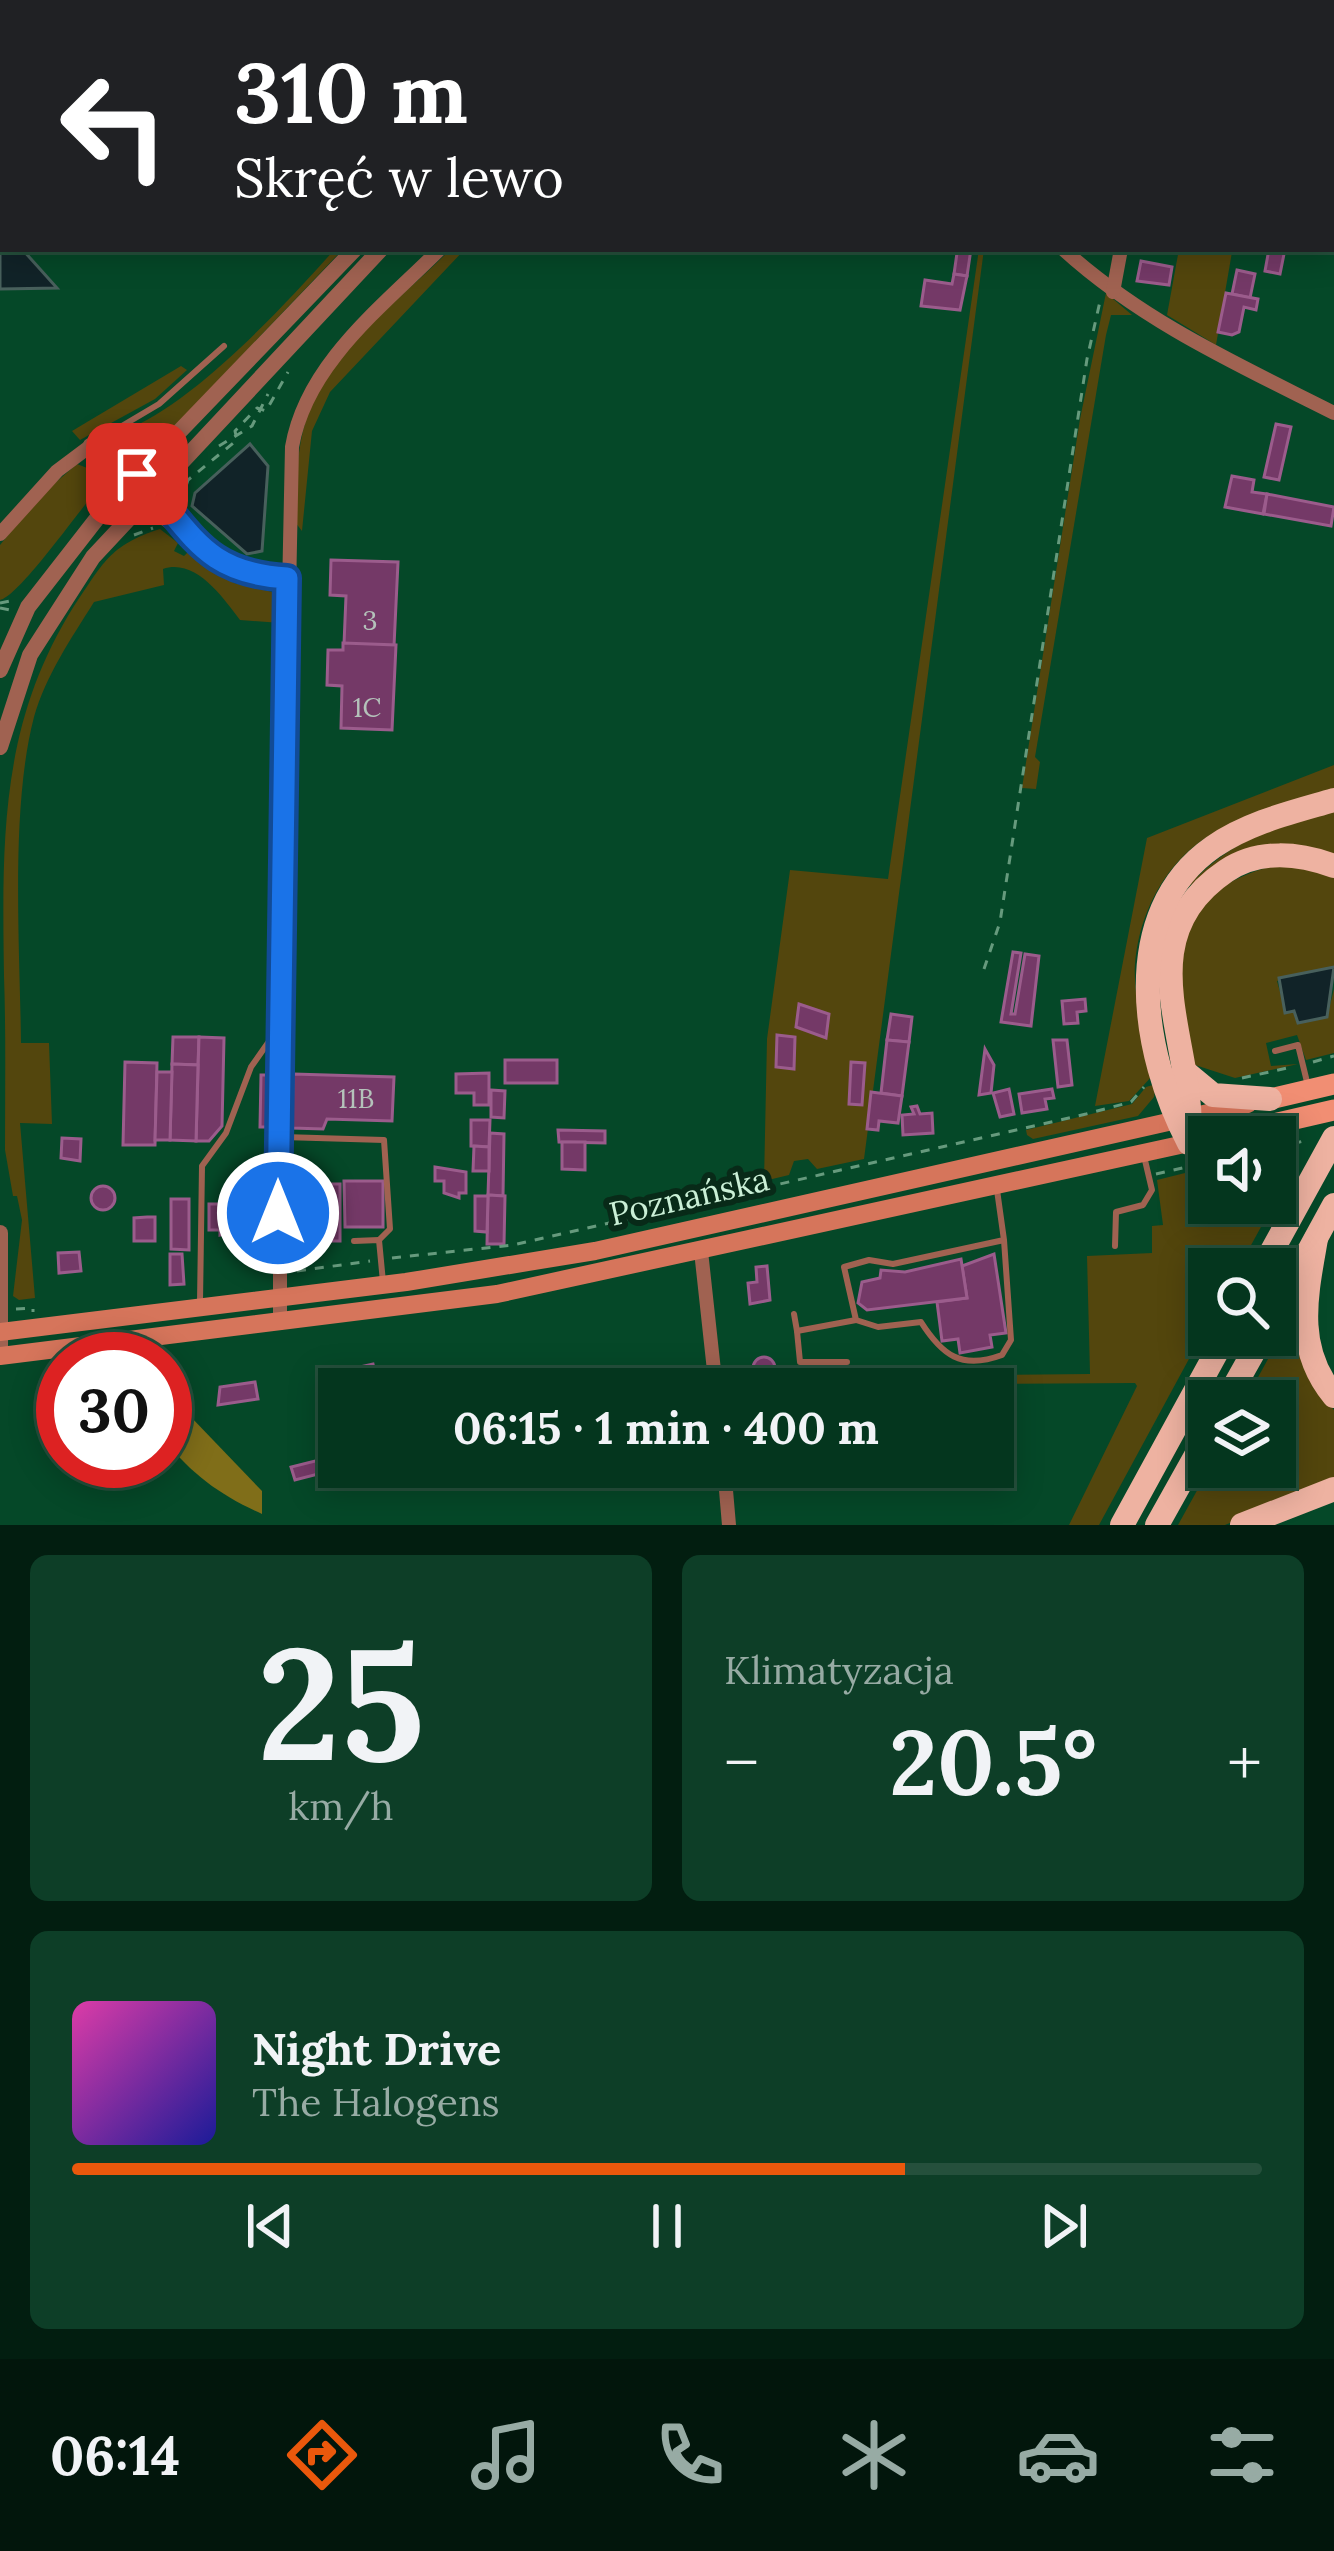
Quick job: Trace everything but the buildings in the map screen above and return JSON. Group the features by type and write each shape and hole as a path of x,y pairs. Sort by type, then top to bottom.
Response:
{"highway":[{"path":"1188,1120 1168,1100 1149,999 1149,954 1164,902 1195,861 1232,835 1334,800"},
{"path":"1184,1118 1184,1071 1169,980 1173,947 1193,902 1210,882 1256,857 1291,854 1334,866"},
{"path":"1184,1071 1213,1095 1270,1099"},
{"path":"1272,1248 1324,1144"},
{"path":"1296,1275 1334,1205"},
{"path":"1316,1239 1304,1329 1310,1356 1334,1396"},
{"path":"1122,1525 1215,1356"},
{"path":"1157,1525 1188,1470"},
{"path":"1242,1525 1334,1489"}],"main road":[{"name":"Poznańska","path":"1,1336 42,1322 383,1285 595,1251 1334,1084"},
{"name":"Poznańska","path":"1296,1119 1334,1110"},
{"name":"Poznańska","path":"0,1356 497,1294 1188,1144"}],"street":[{"path":"0,670 28,607 51,572 137,474 352,252"},
{"path":"0,747 17,683 49,622 93,557 378,252"},
{"path":"280,1323 287,578 296,423 326,367 437,252"},
{"path":"1067,252 1109,288 1203,347 1334,413"},
{"path":"1109,288 1120,252"},
{"path":"96,441 137,474 149,498 185,533 233,569 287,578"},
{"path":"96,441 124,488 149,498"},
{"path":"0,534 44,485 96,441"},
{"path":"0,1233 1,1336"},
{"path":"701,1251 714,1368"},
{"path":"726,1488 729,1525"}],"lane":[{"path":"96,441 159,404 224,346"},
{"path":"201,1308 202,1166 226,1132 251,1067 280,1027"},
{"path":"1275,1051 1298,1046 1309,1090"},
{"path":"279,1137 384,1140 390,1229 379,1240 354,1241"},
{"path":"1115,1246 1115,1212 1143,1205 1152,1190 1143,1154"},
{"path":"797,1331 856,1320 878,1327 921,1322 933,1346 956,1360 1002,1355 1011,1340 997,1186"},
{"path":"379,1240 383,1285"},
{"path":"856,1320 844,1267 869,1260 893,1264 1004,1240"},
{"path":"794,1314 800,1362 847,1363"}],"path":[{"path":"984,969 1000,922 1087,359 1109,288"},
{"path":"177,508 188,480 237,440 235,431 257,408 266,411 292,367"},
{"path":"127,534 138,535 159,524"},
{"path":"0,608 12,610"},
{"path":"1235,1079 1334,1056"},
{"path":"278,1273 513,1245 1086,1114 1131,1102 1149,1081"},
{"path":"1149,1176 1188,1167"},
{"path":"16,1309 33,1306 42,1322"}],"shaded area":[{"path":"332,252 340,252 147,455 129,455 121,449 123,431 178,400 264,325"},
{"path":"448,252 462,252 330,392 312,431 302,531 295,522 298,458 306,420 331,371 368,327"},
{"path":"979,252 984,252 864,1159 817,1169 808,1159 794,1161 789,1175 764,1181 767,1039 790,870 888,879"},
{"path":"1178,252 1232,252 1216,345 1167,315"},
{"path":"1106,293 1132,315 1111,315 1106,335 1035,757 1040,762 1036,789 1022,788 1080,419"},
{"path":"181,366 187,370 155,399 80,440 72,431"},
{"path":"77,464 100,473 105,487 101,498 93,495 33,571 0,600 0,545 40,496"},
{"path":"160,529 178,543 174,551 184,556 189,551 234,583 277,593 281,623 240,620 197,575 187,569 163,569 164,585 94,602 39,702 27,753 19,835 21,1043 49,1043 52,1124 20,1123 35,1298 19,1300 13,1296 22,1220 5,1150 4,877 10,784 32,694 74,606 118,549"},
{"path":"1334,765 1334,791 1220,830 1199,842 1166,877 1144,921 1135,969 1139,1013 1154,1074 1129,1101 1095,1106 1147,838"},
{"path":"1334,810 1334,854 1295,849 1255,855 1218,869 1184,890 1236,847"},
{"path":"1294,862 1334,876 1334,967 1277,981 1286,1013 1296,1015 1327,1017 1334,989 1334,1053 1306,1060 1297,1035 1266,1043 1271,1066 1298,1064 1235,1078 1189,1063 1178,974 1186,929 1195,912 1223,887 1257,871"},
{"path":"1156,1084 1154,1097 1138,1116 1033,1139 1027,1135 1026,1130 1132,1104 1146,1087"},
{"path":"1188,1172 1188,1224 1263,1224 1249,1248 1188,1248 1191,1356 1099,1525 1069,1525 1137,1386 1014,1384 1014,1375 1090,1374 1087,1256 1152,1253 1152,1226 1163,1225 1157,1180"},
{"path":"1296,1308 1320,1393 1334,1410 1334,1479 1225,1525 1178,1525 1198,1488 1296,1488 1296,1380 1256,1380 1270,1356 1296,1356"},
{"path":"192,1418 262,1491 262,1514 192,1469"}],"water":[{"path":"0,252 25,252 57,288 0,289"},
{"path":"250,444 268,466 262,551 247,554 192,506 195,493"},
{"path":"1334,967 1327,1017 1298,1023 1294,1011 1285,1013 1279,978"}],"route":[{"path":"137,474 169,506 185,533 208,553 233,569 287,578 278,1213"}]}
